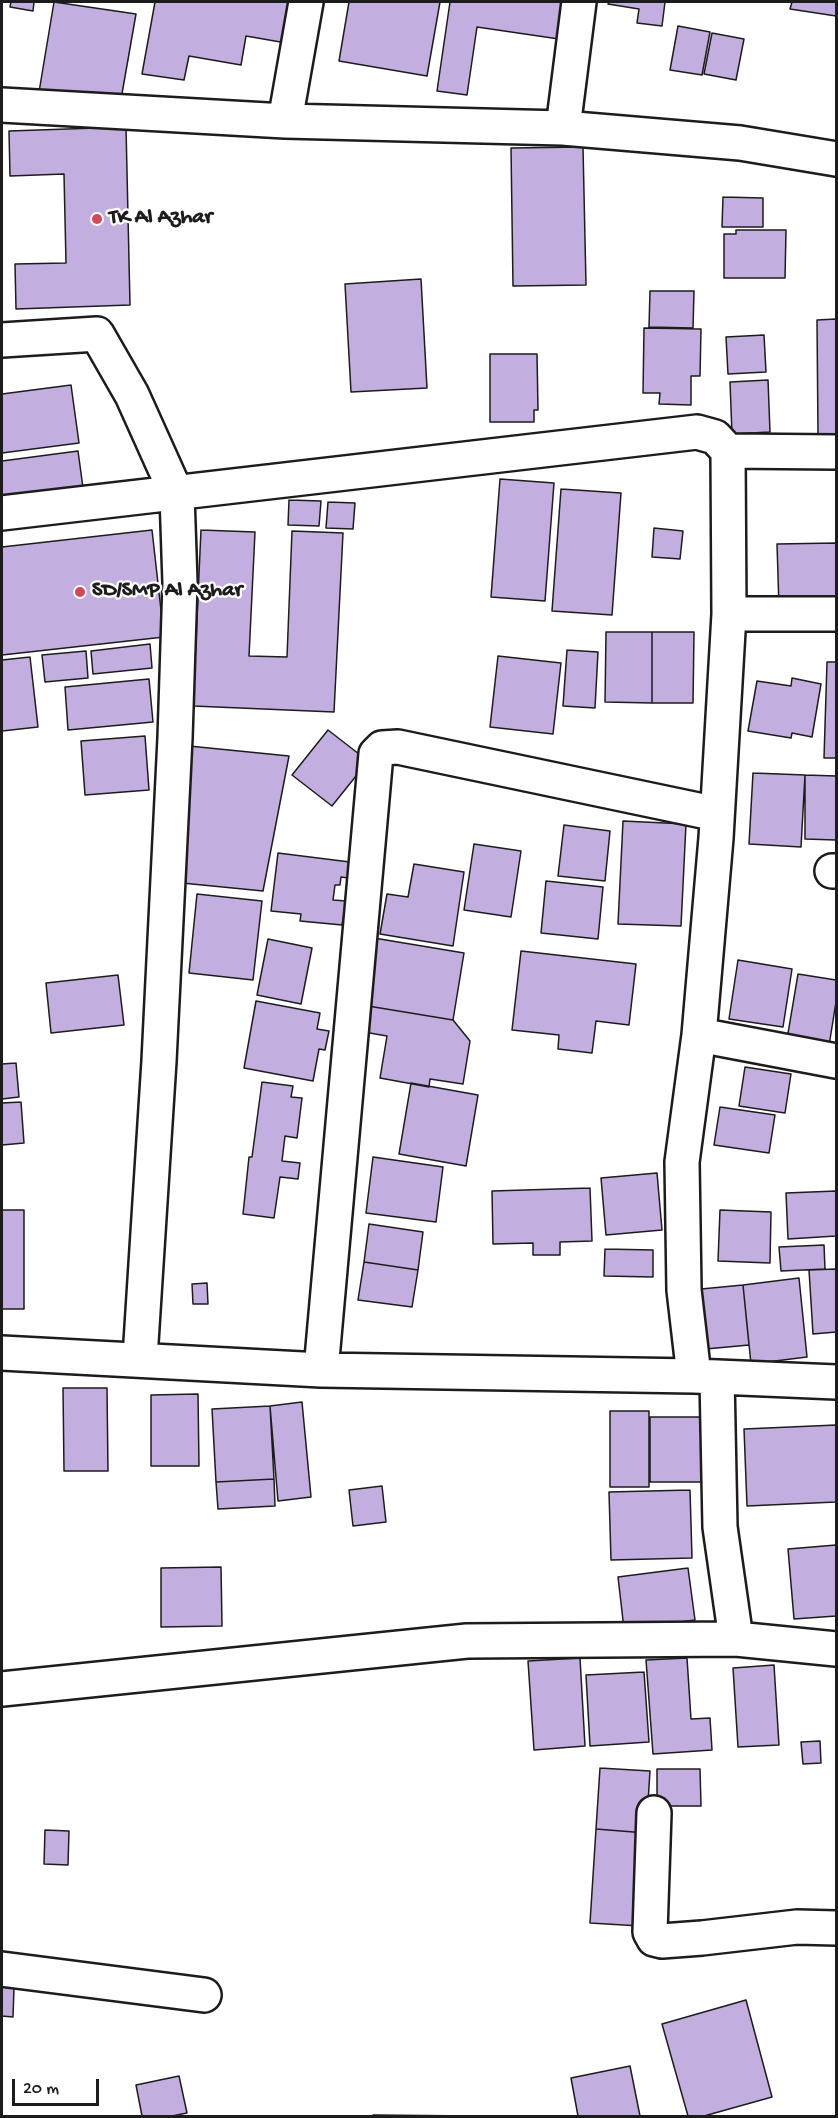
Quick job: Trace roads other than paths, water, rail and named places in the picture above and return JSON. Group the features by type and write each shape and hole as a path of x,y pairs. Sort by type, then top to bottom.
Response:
{"street":[{"path":"285,121 306,2"},
{"path":"563,128 579,2"},
{"path":"2,105 285,121 563,128 740,143 837,159"},
{"path":"2,340 97,334 132,395 177,495 180,583 175,738 159,1061 140,1358"},
{"path":"2,513 177,495 697,432 716,437 728,451 729,614 717,814 699,1035 682,1162 684,1290 705,1377 720,1527 736,1639"},
{"path":"728,451 837,452"},
{"path":"729,614 837,614"},
{"path":"321,1370 376,754 382,748 398,747 717,814"},
{"path":"699,1035 837,1061"},
{"path":"2,1353 140,1358 321,1370 705,1377 837,1382"},
{"path":"2,1689 467,1641 736,1639 837,1648"},
{"path":"654,1813 650,1932 654,1939 662,1941 702,1938 797,1927 837,1928"},
{"path":"2,1969 204,1995"}],"place":[{"name":"TK Al Azhar","path":"97,219"},
{"name":"SD/SMP Al Azhar","path":"80,592"}]}
